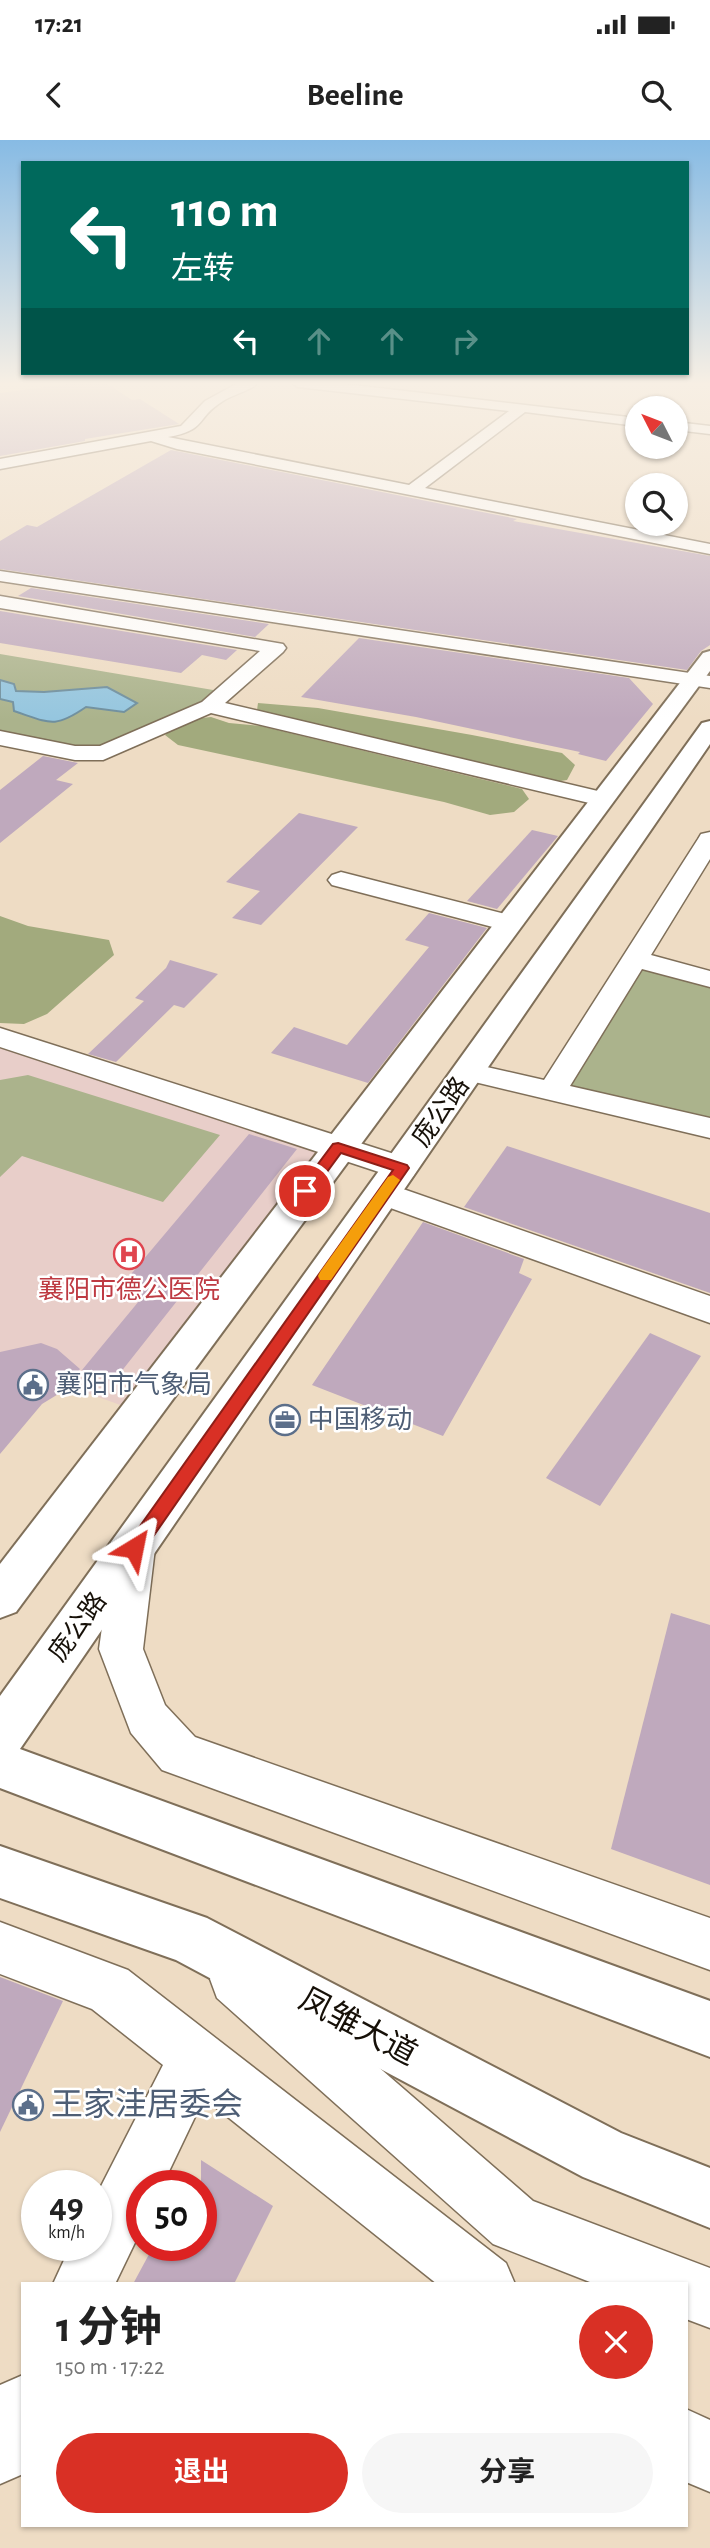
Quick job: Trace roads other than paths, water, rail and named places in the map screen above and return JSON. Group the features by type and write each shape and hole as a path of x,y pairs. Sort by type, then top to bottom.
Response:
{"main road":[{"path":"0,1598 602,799 704,673"},
{"name":"庞公路","path":"0,1736 710,728"},
{"path":"0,1765 710,2029"},
{"name":"凤雏大道","path":"0,1872 188,1937 604,2156 710,2198"}],"street":[{"path":"439,495 710,549"},
{"path":"0,576 704,673"},
{"path":"0,602 276,648 209,706 103,752 75,752 0,738"},
{"path":"209,706 602,799"},
{"path":"552,1091 710,839"},
{"path":"341,880 508,923"},
{"path":"635,959 710,979"},
{"path":"0,1037 338,1147 392,1181 710,1310"},
{"path":"469,1072 710,1128"},
{"path":"134,1548 121,1649 147,1718 179,1754 710,1944"},
{"path":"188,1937 514,2223 668,2282"},
{"path":"0,1948 109,1989 482,2282"},
{"path":"84,2282 196,2057"},
{"path":"688,2290 710,2298"},
{"path":"0,2452 21,2410"},
{"path":"688,2443 710,2460"}],"water":[{"path":"0,680 14,684 16,691 44,692 107,687 137,703 124,712 86,707 66,719 44,721 14,711 13,702 0,699"}],"place":[{"name":"襄阳市德公医院","path":"129,1254"},
{"name":"襄阳市气象局","path":"33,1385"},
{"name":"中国移动","path":"285,1420"},
{"name":"王家洼居委会","path":"28,2105"}]}
